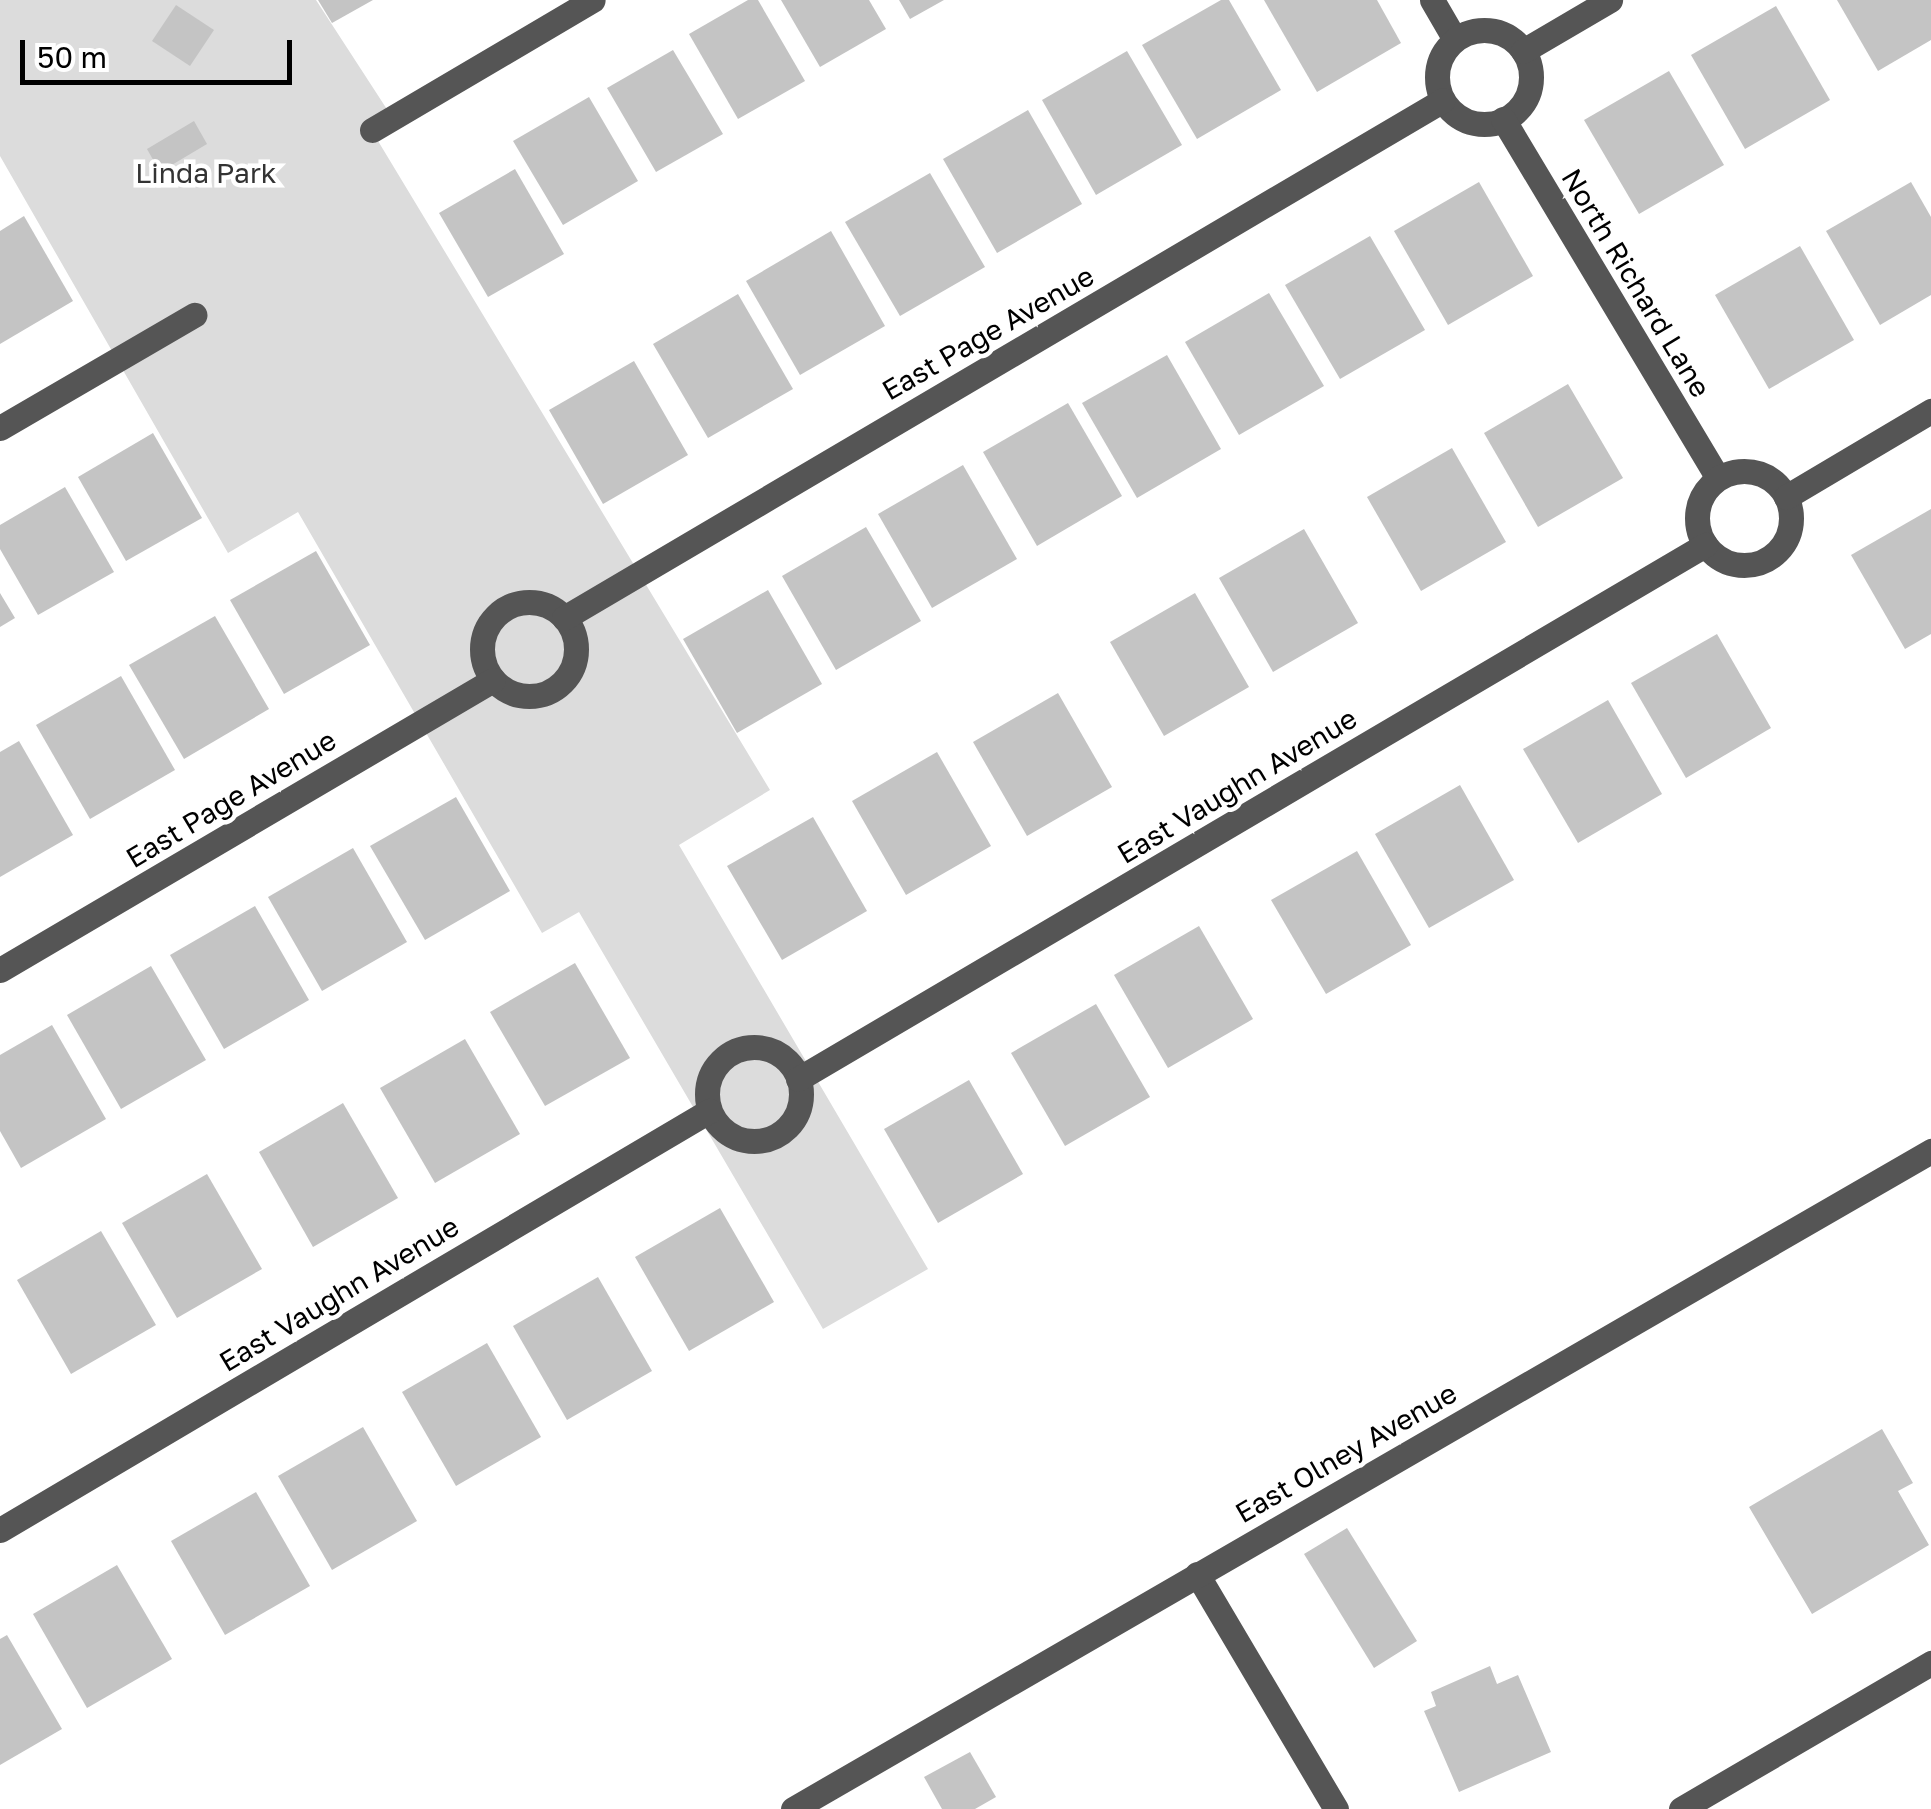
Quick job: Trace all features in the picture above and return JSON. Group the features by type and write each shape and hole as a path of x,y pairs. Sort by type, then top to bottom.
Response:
{"street":[{"path":"372,130 593,0"},
{"path":"1432,0 1454,38"},
{"path":"1523,51 1610,0"},
{"path":"1494,31 1523,51 1529,89 1503,120 1468,122 1443,100 1438,64 1454,38 1494,31"},
{"name":"East Page Avenue","path":"564,618 1443,100"},
{"name":"North Richard Lane","path":"1503,120 1718,478"},
{"path":"0,428 194,315"},
{"path":"1786,497 1931,411"},
{"path":"1759,473 1786,497 1789,530 1768,558 1734,564 1705,544 1698,505 1718,478 1759,473"},
{"name":"East Vaughn Avenue","path":"798,1078 1705,544"},
{"path":"532,602 564,618 576,650 562,682 524,696 493,680 481,649 499,612 532,602"},
{"name":"East Page Avenue","path":"0,970 493,680"},
{"path":"769,1049 798,1078 794,1117 767,1138 733,1136 709,1110 710,1076 734,1051 769,1049"},
{"name":"East Vaughn Avenue","path":"0,1530 709,1110"},
{"name":"East Olney Avenue","path":"793,1809 1931,1151"},
{"path":"1197,1574 1336,1809"},
{"path":"1681,1809 1931,1663"}],"green space":[{"name":"Linda Park","path":"0,0 316,0 392,117 372,131 770,790 679,845 928,1269 823,1329 579,912 542,933 298,512 228,553 0,156"}],"building":[{"path":"318,0 373,0 332,23"},
{"path":"748,0 758,0 805,81 738,119 689,34"},
{"path":"781,0 869,0 886,29 820,67"},
{"path":"899,0 944,0 910,19"},
{"path":"1221,0 1229,0 1281,90 1197,139 1142,45"},
{"path":"1264,0 1377,0 1401,43 1317,92"},
{"path":"1837,0 1931,0 1931,40 1878,71"},
{"path":"176,5 214,30 190,66 152,41"},
{"path":"1776,6 1830,100 1745,149 1691,55"},
{"path":"673,50 723,134 656,172 607,88"},
{"path":"1127,51 1182,145 1096,195 1042,100"},
{"path":"1669,71 1724,165 1639,214 1584,120"},
{"path":"589,97 638,181 563,225 513,141"},
{"path":"1028,110 1082,204 997,253 943,159"},
{"path":"194,121 207,144 160,172 147,149"},
{"path":"515,169 564,254 488,297 439,213"},
{"path":"930,173 985,267 900,316 845,222"},
{"path":"1479,182 1533,276 1448,325 1394,231"},
{"path":"1911,182 1931,217 1931,295 1880,325 1826,231"},
{"path":"24,216 73,301 0,344 0,231"},
{"path":"831,231 885,326 800,375 746,281"},
{"path":"1370,236 1425,330 1340,379 1285,285"},
{"path":"1800,246 1854,340 1769,389 1715,295"},
{"path":"1269,293 1324,386 1239,435 1185,342"},
{"path":"738,294 793,389 708,438 653,344"},
{"path":"1167,355 1221,449 1137,498 1082,403"},
{"path":"634,361 688,455 603,504 549,410"},
{"path":"1568,384 1623,478 1538,527 1484,433"},
{"path":"1068,403 1122,496 1037,546 983,452"},
{"path":"153,433 202,518 126,561 78,477"},
{"path":"1452,448 1506,542 1421,591 1367,497"},
{"path":"963,465 1017,559 932,608 878,514"},
{"path":"65,487 114,572 38,615 0,549 0,525"},
{"path":"1931,509 1931,634 1905,649 1851,555"},
{"path":"866,527 921,621 836,670 782,576"},
{"path":"1304,529 1358,623 1273,672 1219,578"},
{"path":"316,551 370,645 284,694 230,600"},
{"path":"768,590 822,684 737,733 683,639"},
{"path":"0,593 15,618 0,627"},
{"path":"1195,593 1249,687 1164,736 1110,642"},
{"path":"215,616 269,709 184,759 129,665"},
{"path":"1717,634 1771,728 1686,778 1631,683"},
{"path":"121,676 175,770 90,819 36,725"},
{"path":"1058,693 1112,787 1027,836 973,742"},
{"path":"1608,700 1662,794 1578,843 1523,749"},
{"path":"19,741 73,835 0,877 0,752"},
{"path":"937,752 991,846 906,895 852,801"},
{"path":"1460,785 1514,880 1429,928 1375,834"},
{"path":"456,797 510,891 425,940 370,846"},
{"path":"813,817 867,911 782,960 727,866"},
{"path":"353,848 407,942 322,991 268,897"},
{"path":"1357,851 1411,945 1326,994 1271,900"},
{"path":"255,906 309,1000 224,1049 170,955"},
{"path":"1199,926 1253,1019 1168,1068 1114,975"},
{"path":"575,963 630,1058 545,1106 490,1012"},
{"path":"151,966 206,1060 121,1109 67,1015"},
{"path":"1096,1004 1150,1097 1065,1146 1011,1053"},
{"path":"52,1025 106,1119 21,1168 0,1131 0,1055"},
{"path":"465,1039 520,1134 435,1183 380,1088"},
{"path":"969,1080 1023,1174 938,1223 884,1129"},
{"path":"343,1103 398,1198 313,1247 259,1152"},
{"path":"207,1174 262,1269 177,1318 122,1223"},
{"path":"720,1208 774,1302 689,1351 635,1257"},
{"path":"101,1231 156,1325 71,1374 17,1280"},
{"path":"598,1277 652,1371 567,1420 513,1326"},
{"path":"487,1343 541,1437 456,1486 402,1392"},
{"path":"363,1427 417,1521 332,1570 278,1476"},
{"path":"1882,1429 1913,1483 1898,1491 1929,1545 1812,1614 1749,1507"},
{"path":"256,1492 310,1586 225,1635 171,1541"},
{"path":"1347,1528 1417,1641 1374,1668 1304,1554"},
{"path":"117,1565 172,1659 87,1708 33,1614"},
{"path":"7,1635 62,1729 0,1765 0,1639"},
{"path":"1490,1666 1497,1684 1518,1675 1551,1752 1459,1792 1424,1711 1436,1706 1431,1692"},
{"path":"970,1752 996,1797 975,1809 942,1809 924,1777"}]}
